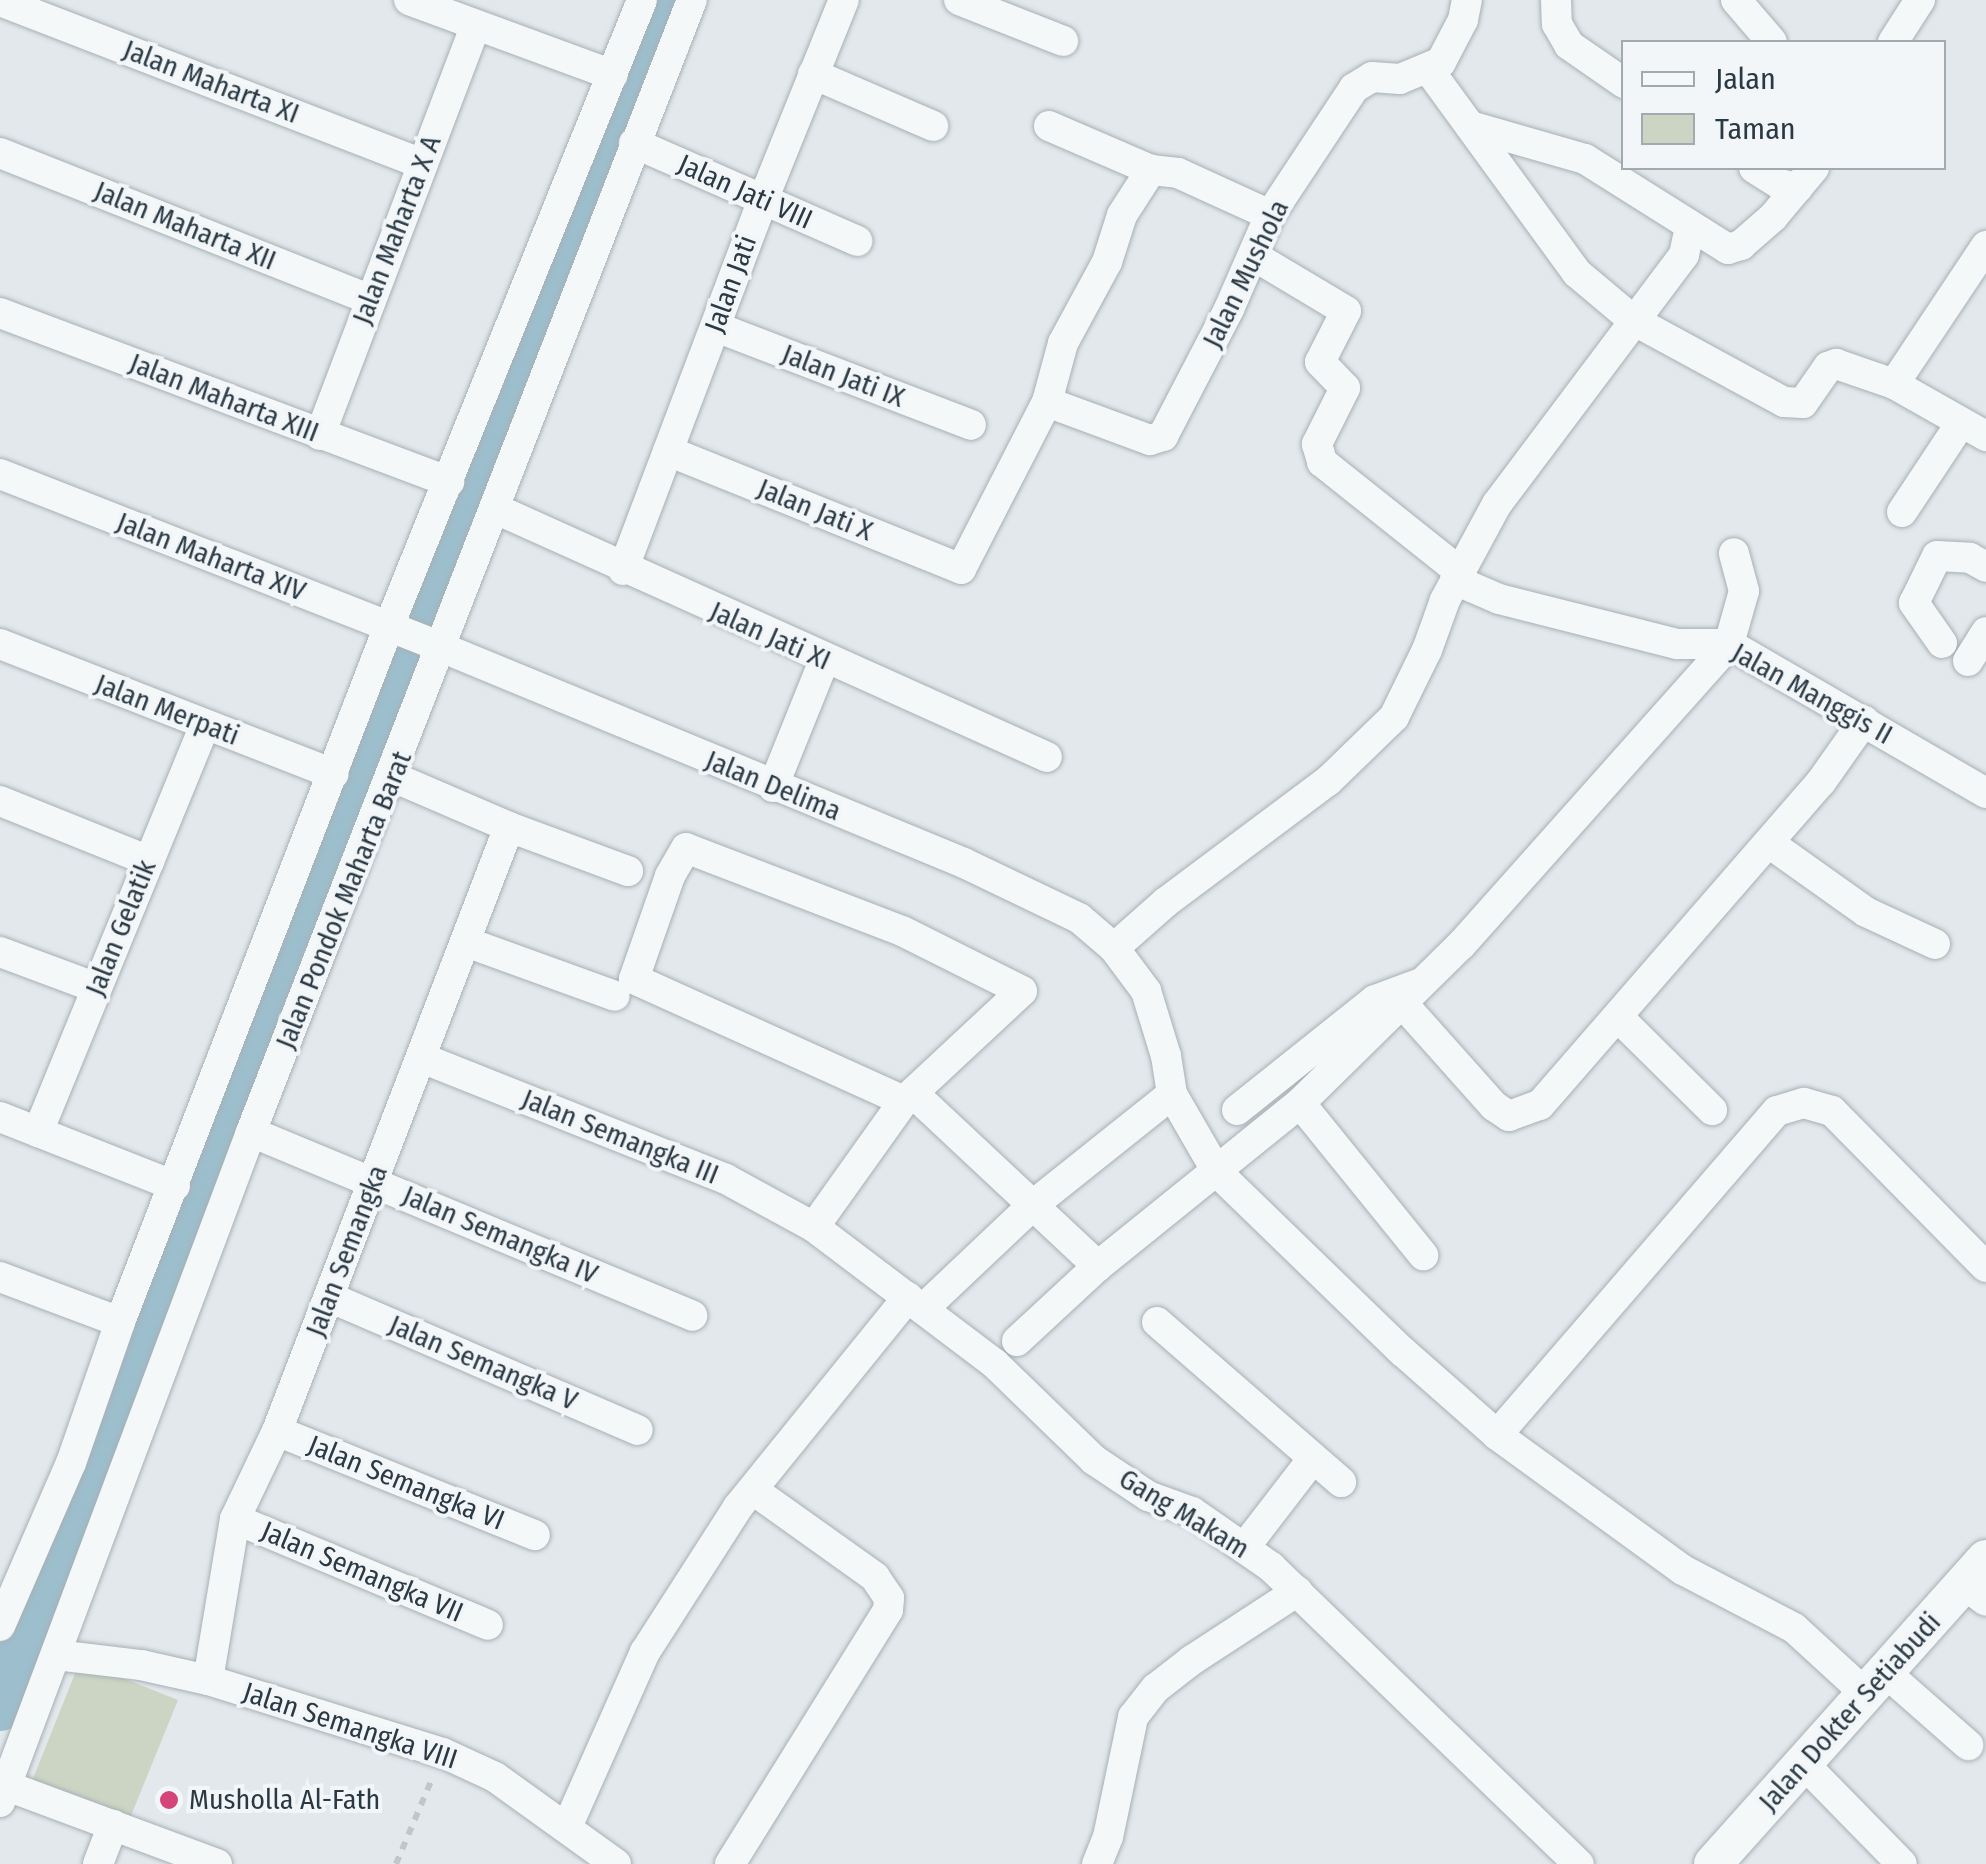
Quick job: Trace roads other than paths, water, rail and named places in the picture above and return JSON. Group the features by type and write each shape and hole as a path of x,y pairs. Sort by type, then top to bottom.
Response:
{"street":[{"path":"409,0 612,75"},
{"name":"Jalan Pondok Maharta Barat","path":"3,1794 252,1132 393,777 414,636 448,482 642,0"},
{"name":"Jalan Pondok Maharta Barat","path":"0,1626 71,1463 120,1322 334,774 414,636 496,509 692,0"},
{"name":"Jalan Jati","path":"624,570 763,200 844,0"},
{"path":"960,0 1063,41"},
{"path":"1468,0 1449,49 1428,70 1576,273 1633,320 1795,405 1810,398 1832,364 1894,384 1974,429 1902,512"},
{"path":"1556,0 1558,24 1569,46 1621,81"},
{"path":"1736,0 1770,40"},
{"path":"1895,40 1920,0"},
{"name":"Jalan Maharta XI","path":"0,1 422,164"},
{"name":"Jalan Maharta X A","path":"320,435 475,26"},
{"name":"Jalan Mushola","path":"1046,402 1150,440 1163,436 1254,256 1270,215 1354,88 1372,77 1400,78 1428,70"},
{"path":"813,74 933,126"},
{"path":"1049,126 1151,170 1178,173 1270,215"},
{"path":"1470,126 1585,159 1728,249 1741,245 1806,178"},
{"name":"Jalan Jati VIII","path":"634,143 856,241"},
{"name":"Jalan Maharta XII","path":"0,153 371,300"},
{"path":"1046,402 1064,343 1108,262 1122,215 1151,170"},
{"path":"1757,170 1780,184 1806,178"},
{"path":"1114,948 1166,902 1328,780 1394,718 1457,576 1497,504 1684,255 1690,226"},
{"path":"1894,384 1986,246"},
{"name":"Jalan Manggis II","path":"1254,256 1346,311 1320,362 1345,388 1317,444 1322,462 1457,576 1498,599 1677,644 1729,644 1986,793"},
{"name":"Jalan Maharta XIII","path":"0,313 448,482"},
{"name":"Jalan Jati IX","path":"716,327 971,425"},
{"name":"Jalan Jati X","path":"668,451 961,569 1046,402"},
{"name":"Jalan Maharta XIV","path":"0,474 414,636"},
{"name":"Jalan Jati XI","path":"496,509 824,661 1047,757"},
{"path":"1017,1342 1098,1266 1300,1102 1425,982 1729,644 1744,591 1734,554"},
{"path":"1942,643 1914,603 1938,556 1970,558 1986,567"},
{"path":"1968,661 1986,632"},
{"name":"Jalan Delima","path":"414,636 1035,895 1079,918 1114,948 1146,991 1166,1056 1172,1094 1217,1172 1403,1352 1498,1435 1683,1570 1794,1628 1968,1745"},
{"name":"Jalan Merpati","path":"0,644 334,774"},
{"path":"773,787 824,661"},
{"path":"1403,1004 1454,1066 1510,1116 1540,1106 1821,782 1864,721"},
{"name":"Jalan Gelatik","path":"38,1132 205,724"},
{"path":"393,777 509,828 628,871"},
{"path":"0,801 149,861"},
{"name":"Jalan Semangka","path":"208,1680 235,1519 277,1431 509,828"},
{"path":"1768,843 1866,912 1935,944"},
{"path":"814,1227 909,1098 1022,991 902,931 686,848 670,876 634,979 909,1098 1098,1266"},
{"path":"466,942 616,996"},
{"path":"0,952 97,988"},
{"path":"1237,1110 1375,1000 1425,982"},
{"path":"1620,1018 1712,1110"},
{"name":"Jalan Semangka III","path":"422,1058 726,1179 814,1227"},
{"path":"568,1827 645,1652 738,1506 916,1303 1172,1094"},
{"path":"1300,1102 1423,1255"},
{"path":"1498,1435 1777,1111 1804,1104 1832,1111 1986,1267"},
{"path":"0,1117 174,1186"},
{"name":"Jalan Semangka IV","path":"252,1132 692,1316"},
{"name":"Gang Makam","path":"814,1227 994,1363 1094,1460 1148,1496 1192,1512 1298,1592 1579,1864"},
{"path":"0,1277 120,1322"},
{"name":"Jalan Semangka V","path":"329,1297 638,1430"},
{"path":"1156,1322 1341,1482"},
{"name":"Jalan Semangka VI","path":"277,1431 535,1536"},
{"path":"1244,1548 1312,1460"},
{"path":"730,1864 888,1610 889,1598 874,1577 754,1490"},
{"name":"Jalan Semangka VII","path":"235,1519 488,1626"},
{"name":"Jalan Dokter Setiabudi","path":"1713,1864 1875,1683 1979,1582"},
{"path":"1097,1864 1108,1837 1133,1717 1168,1678 1242,1624 1298,1592"},
{"name":"Jalan Semangka VIII","path":"56,1656 141,1665 208,1680 443,1752 495,1777 616,1864"},
{"path":"1803,1763 1902,1864"},
{"path":"3,1794 114,1825 217,1864"},
{"path":"98,1864 114,1825"}],"waterway":[{"path":"0,1702 331,837 663,0"}],"place":[{"name":"Musholla Al-Fath","path":"169,1800"}]}
